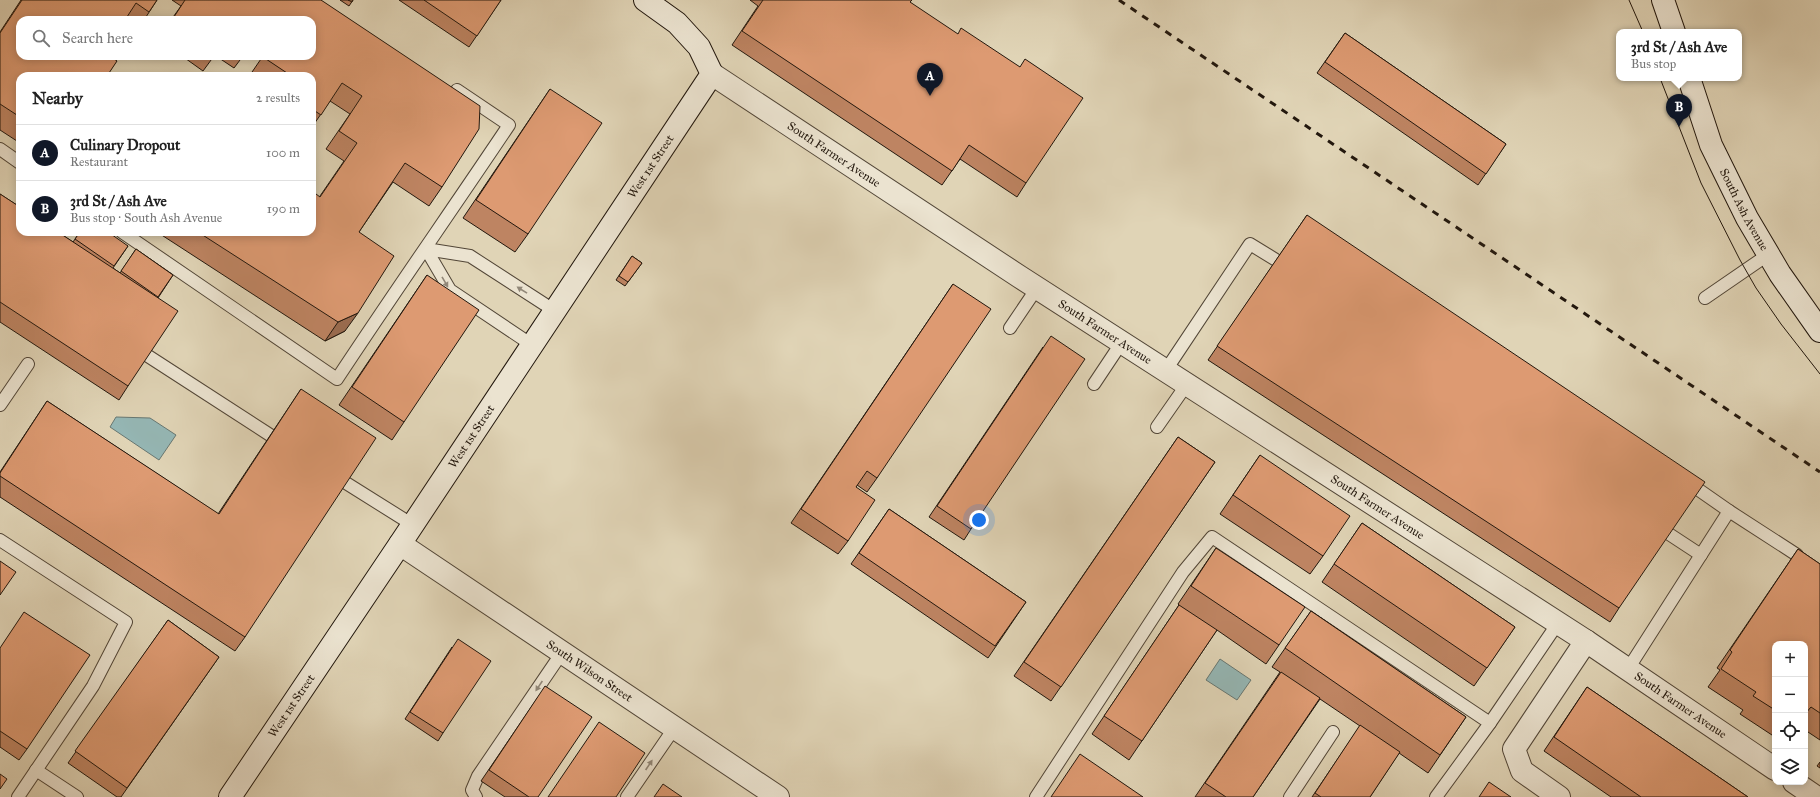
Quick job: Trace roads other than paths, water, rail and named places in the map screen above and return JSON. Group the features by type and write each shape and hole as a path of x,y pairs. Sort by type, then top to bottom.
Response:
{"street":[{"name":"South Farmer Avenue","path":"645,0 677,23 698,47 712,74 1037,288 1586,641 1772,767"},
{"path":"1663,0 1673,29"},
{"name":"West 1st Street","path":"230,797 413,525 712,74"},
{"name":"South Ash Avenue","path":"1690,81 1711,145 1747,218 1780,274 1820,331"},
{"name":"South Wilson Street","path":"400,544 561,654 674,727 778,797"},
{"path":"1559,797 1522,771 1514,750 1586,641"},
{"path":"1798,785 1816,797"}],"lane":[{"path":"128,236 337,379 401,282 426,249 509,125 444,82"},
{"path":"0,149 16,160"},
{"path":"1166,370 1250,244 1276,260"},
{"path":"426,249 470,256 555,311"},
{"path":"426,249 450,290 532,345"},
{"path":"1705,298 1769,254"},
{"path":"1010,328 1037,288"},
{"path":"1094,384 1122,342"},
{"path":"148,356 270,434"},
{"path":"0,405 28,364"},
{"path":"1157,427 1186,384"},
{"path":"1677,475 1797,555"},
{"path":"346,483 413,525"},
{"path":"1628,669 1729,511"},
{"path":"1669,534 1701,555"},
{"path":"1036,797 1183,572 1212,537 1490,723"},
{"path":"0,540 126,622 93,686 18,797"},
{"path":"1436,797 1490,723 1558,623"},
{"path":"476,797 472,790 478,776 561,654"},
{"path":"627,797 674,727"},
{"path":"1290,797 1332,732"},
{"path":"36,770 77,797"}],"water":[{"path":"116,417 150,418 176,435 159,460 110,427"},
{"path":"1220,659 1251,680 1237,700 1206,680"}],"tram line":[{"path":"1629,0 1642,29"},
{"path":"1661,81 1701,183 1740,260 1756,288 1781,324 1820,374"}],"railway":[{"path":"1119,0 1820,472"}],"place":[{"name":"Culinary Dropout","path":"930,96"},
{"name":"3rd St / Ash Ave","path":"1679,127"}]}
